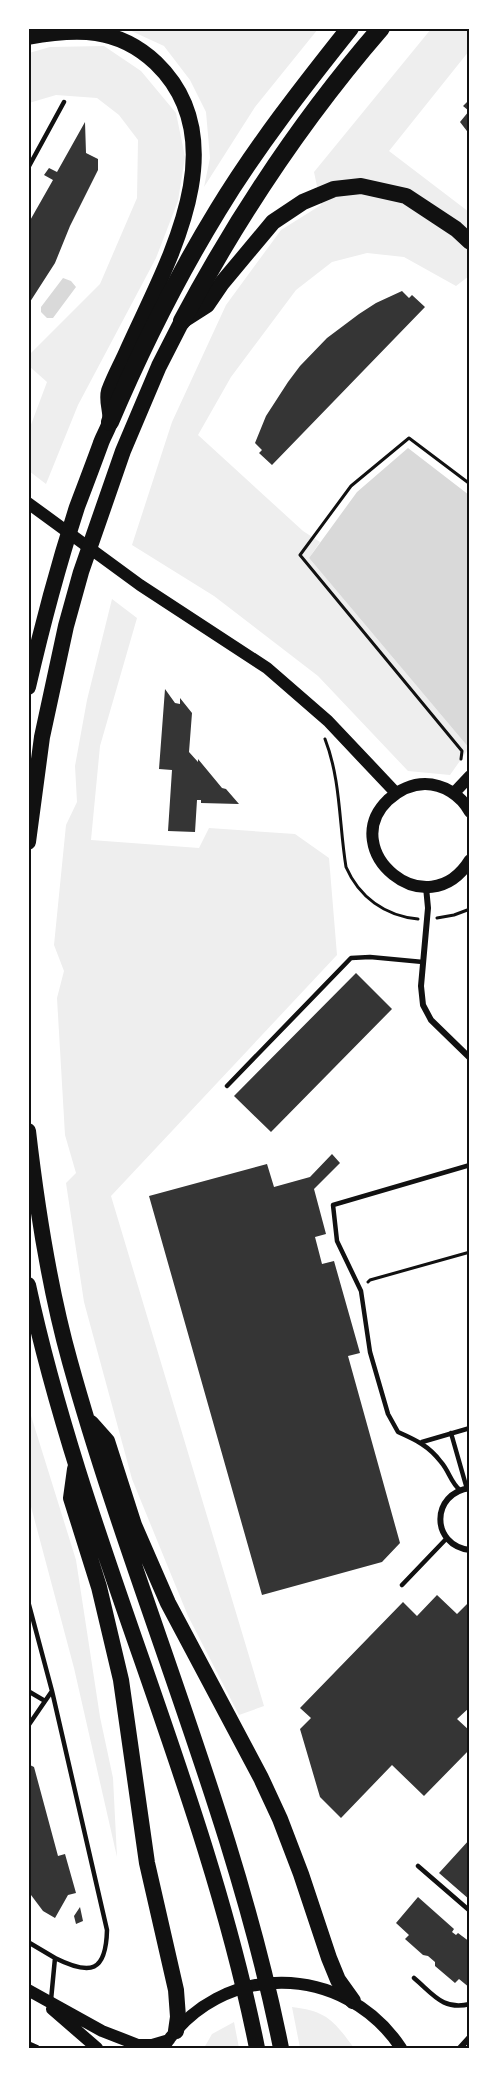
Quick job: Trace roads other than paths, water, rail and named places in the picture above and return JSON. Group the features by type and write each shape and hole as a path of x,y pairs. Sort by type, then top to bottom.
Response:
{"highway":[{"path":"28,687 63,551 81,495 110,422 158,318 218,210 271,130 350,28"},
{"path":"28,842 42,737 66,626 81,572 123,451 159,366 210,270 259,188 325,97 381,28"},
{"path":"28,37 90,32 130,44 150,58 172,83 181,97 191,126 193,168 188,205 165,266 108,393 110,422"},
{"path":"183,321 207,305 228,275 273,222 303,202 334,189 361,186 406,196 456,229 470,242"},
{"path":"28,1131 44,1241 70,1362 108,1488 237,1876 258,1950 281,2049"},
{"path":"28,1285 75,1463 204,1850 234,1955 257,2049"},
{"path":"88,1420 107,1441 134,1525 168,1603 261,1778 280,1819 329,1958 338,1980 352,2001"},
{"path":"75,1463 71,1498 99,1587 122,1680 147,1863 176,1990 178,2017 169,2040"}],"main road":[{"path":"28,503 140,585 186,613 274,674 328,720 396,793"},
{"path":"454,793 470,776"},
{"path":"470,812 454,793 440,786 425,784 410,786 396,793 382,806 374,823 373,842 379,860 391,875 407,884 426,887 441,884 454,878 470,860"},
{"path":"31,1992 102,2031 138,2045 152,2046 169,2040 199,2009 213,2000 243,1988 275,1982 307,1984 331,1991 352,2001 374,2017 401,2048"},
{"path":"31,1992 97,2049"}],"street":[{"path":"426,887 427,919 422,998 426,1012 470,1058"},
{"path":"465,1489 446,1501 441,1511 441,1528 456,1546 470,1550"},
{"path":"460,2049 470,2037"},
{"path":"28,2044 38,2049"}],"lane":[{"path":"28,168 64,102"},
{"path":"227,1086 351,958 423,962"},
{"path":"451,1434 465,1489 454,1486 442,1462 422,1442 398,1432 388,1414 370,1352 361,1291 337,1241 333,1205 470,1165"},
{"path":"422,1442 470,1428"},
{"path":"402,1585 447,1538"},
{"path":"28,1601 52,1691 107,1930 104,1957 93,1968 83,1969 72,1966 28,1942"},
{"path":"28,1691 45,1701"},
{"path":"28,1726 52,1691"},
{"path":"418,1866 470,1911"},
{"path":"50,2002 56,1958"},
{"path":"414,1978 448,2005 455,2007 470,2004"}]}
